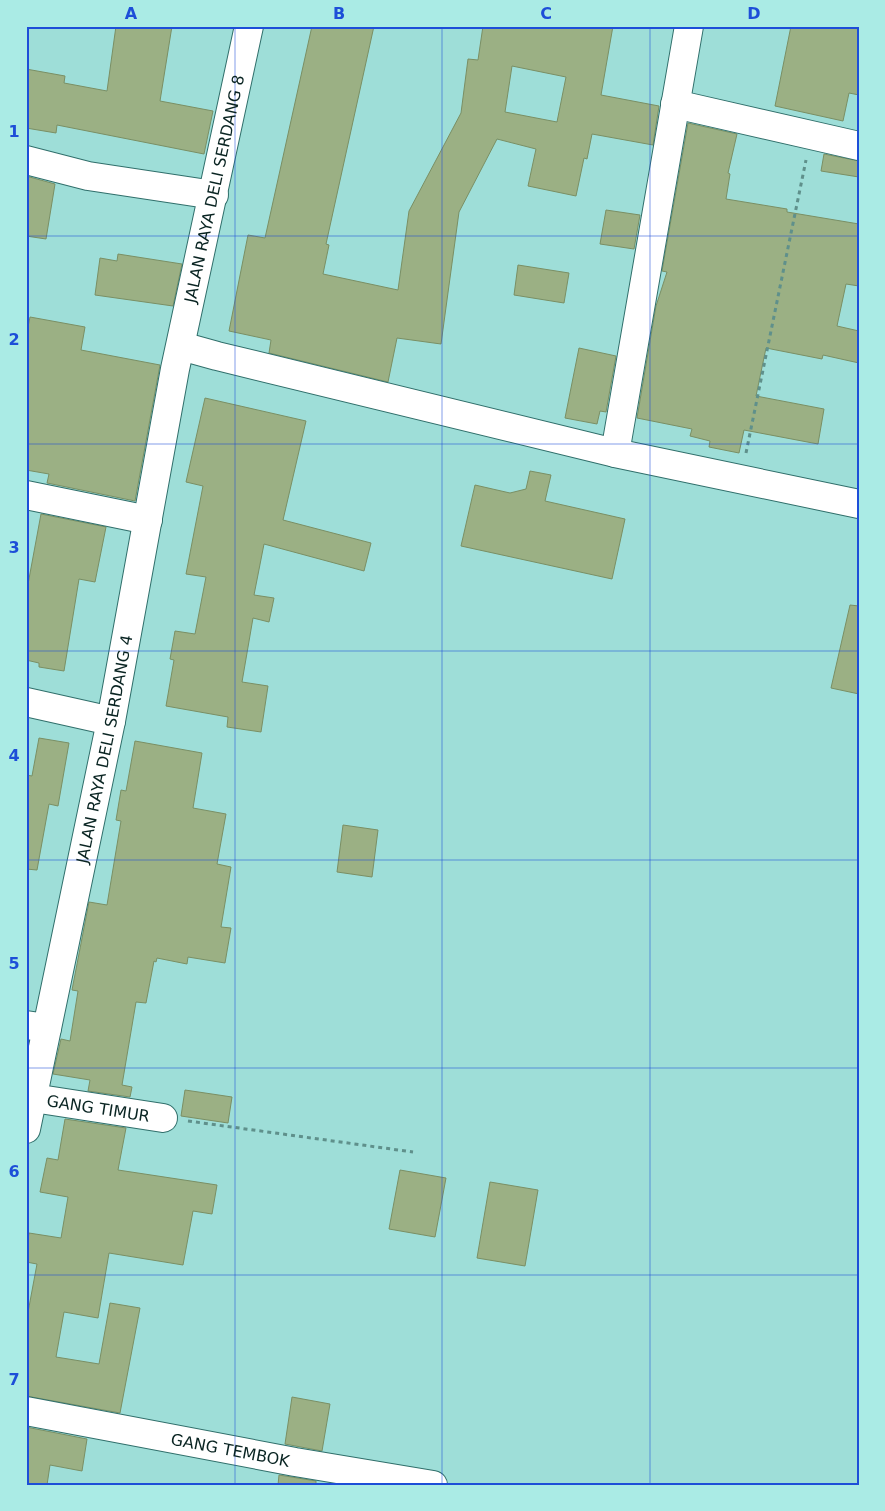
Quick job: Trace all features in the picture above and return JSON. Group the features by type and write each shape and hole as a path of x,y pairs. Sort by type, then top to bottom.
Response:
{"street":[{"name":"JALAN RAYA DELI SERDANG 8","path":"179,355 249,26"},
{"path":"615,453 689,26"},
{"path":"675,104 859,146"},
{"path":"26,160 88,176 214,195"},
{"path":"179,355 217,356 615,453 859,504"},
{"name":"JALAN RAYA DELI SERDANG 4","path":"26,1129 33,1098 37,1027 111,721 179,355"},
{"path":"26,495 148,520"},
{"path":"26,702 111,721"},
{"name":"GANG TIMUR","path":"33,1098 164,1118"},
{"name":"GANG TEMBOK","path":"26,1411 294,1462 433,1485"}],"path":[{"path":"740,479 811,135"},
{"path":"164,1118 413,1152"}],"building":[{"path":"116,26 172,26 160,101 213,111 204,154 57,125 56,133 26,128 26,69 65,76 64,83 107,91"},
{"path":"312,26 374,26 326,244 329,245 323,274 398,290 409,211 461,113 468,59 478,60 483,26 613,26 601,95 659,106 653,145 592,134 587,159 584,158 576,196 528,186 536,149 497,139 459,212 441,344 397,338 388,382 269,353 271,340 229,331 248,235 265,238","holes":["512,66 566,77 557,122 505,112"]},
{"path":"791,26 859,26 859,95 849,93 843,121 775,106"},
{"path":"688,123 737,134 728,173 730,174 726,199 787,209 787,212 859,224 859,286 846,284 837,326 859,331 859,363 823,355 822,359 766,348 756,396 824,409 818,444 744,430 739,453 709,447 710,441 690,436 692,429 637,418 656,306 667,272 662,271"},
{"path":"824,154 859,161 859,177 821,171"},
{"path":"26,176 55,184 46,239 26,236"},
{"path":"606,210 640,215 634,249 600,244"},
{"path":"118,254 182,264 173,306 95,295 100,258 117,261"},
{"path":"518,265 569,273 564,303 514,295"},
{"path":"30,317 85,327 81,350 160,365 135,501 47,483 49,474 26,470 26,337"},
{"path":"579,348 616,356 606,412 600,411 597,424 565,418"},
{"path":"205,398 306,421 283,520 371,543 364,571 264,544 254,595 274,598 269,622 253,618 242,682 268,686 261,732 227,727 228,717 166,706 174,660 170,659 175,631 195,634 206,577 186,574 203,486 186,482"},
{"path":"530,471 551,475 545,501 625,519 612,579 461,546 475,485 510,493 526,489"},
{"path":"41,514 106,527 95,582 79,579 64,671 39,667 39,663 26,660 26,595"},
{"path":"850,605 859,606 859,694 831,688"},
{"path":"39,738 69,743 58,806 49,804 37,870 26,869 26,775 32,776"},
{"path":"135,741 202,753 193,808 226,814 217,864 231,867 221,927 231,928 225,963 188,957 187,964 157,958 156,962 154,961 146,1003 136,1002 122,1085 132,1087 130,1097 88,1091 90,1080 53,1074 61,1039 70,1041 78,991 72,990 89,902 107,905 121,821 116,820 121,790 126,791"},
{"path":"343,825 378,830 372,877 337,872"},
{"path":"185,1090 232,1097 228,1123 181,1116"},
{"path":"65,1119 126,1128 118,1170 217,1185 212,1214 193,1211 183,1265 109,1253 98,1318 64,1312 56,1357 99,1364 110,1303 140,1308 120,1413 26,1396 26,1323 37,1264 26,1262 26,1251 29,1233 61,1238 68,1197 40,1192 47,1158 58,1160"},
{"path":"400,1170 446,1178 435,1237 389,1229"},
{"path":"490,1182 538,1190 525,1266 477,1258"},
{"path":"292,1397 330,1404 322,1451 285,1444"},
{"path":"26,1427 87,1439 82,1471 50,1465 47,1485 26,1485"},
{"path":"279,1475 316,1481 316,1485 278,1485"}]}
